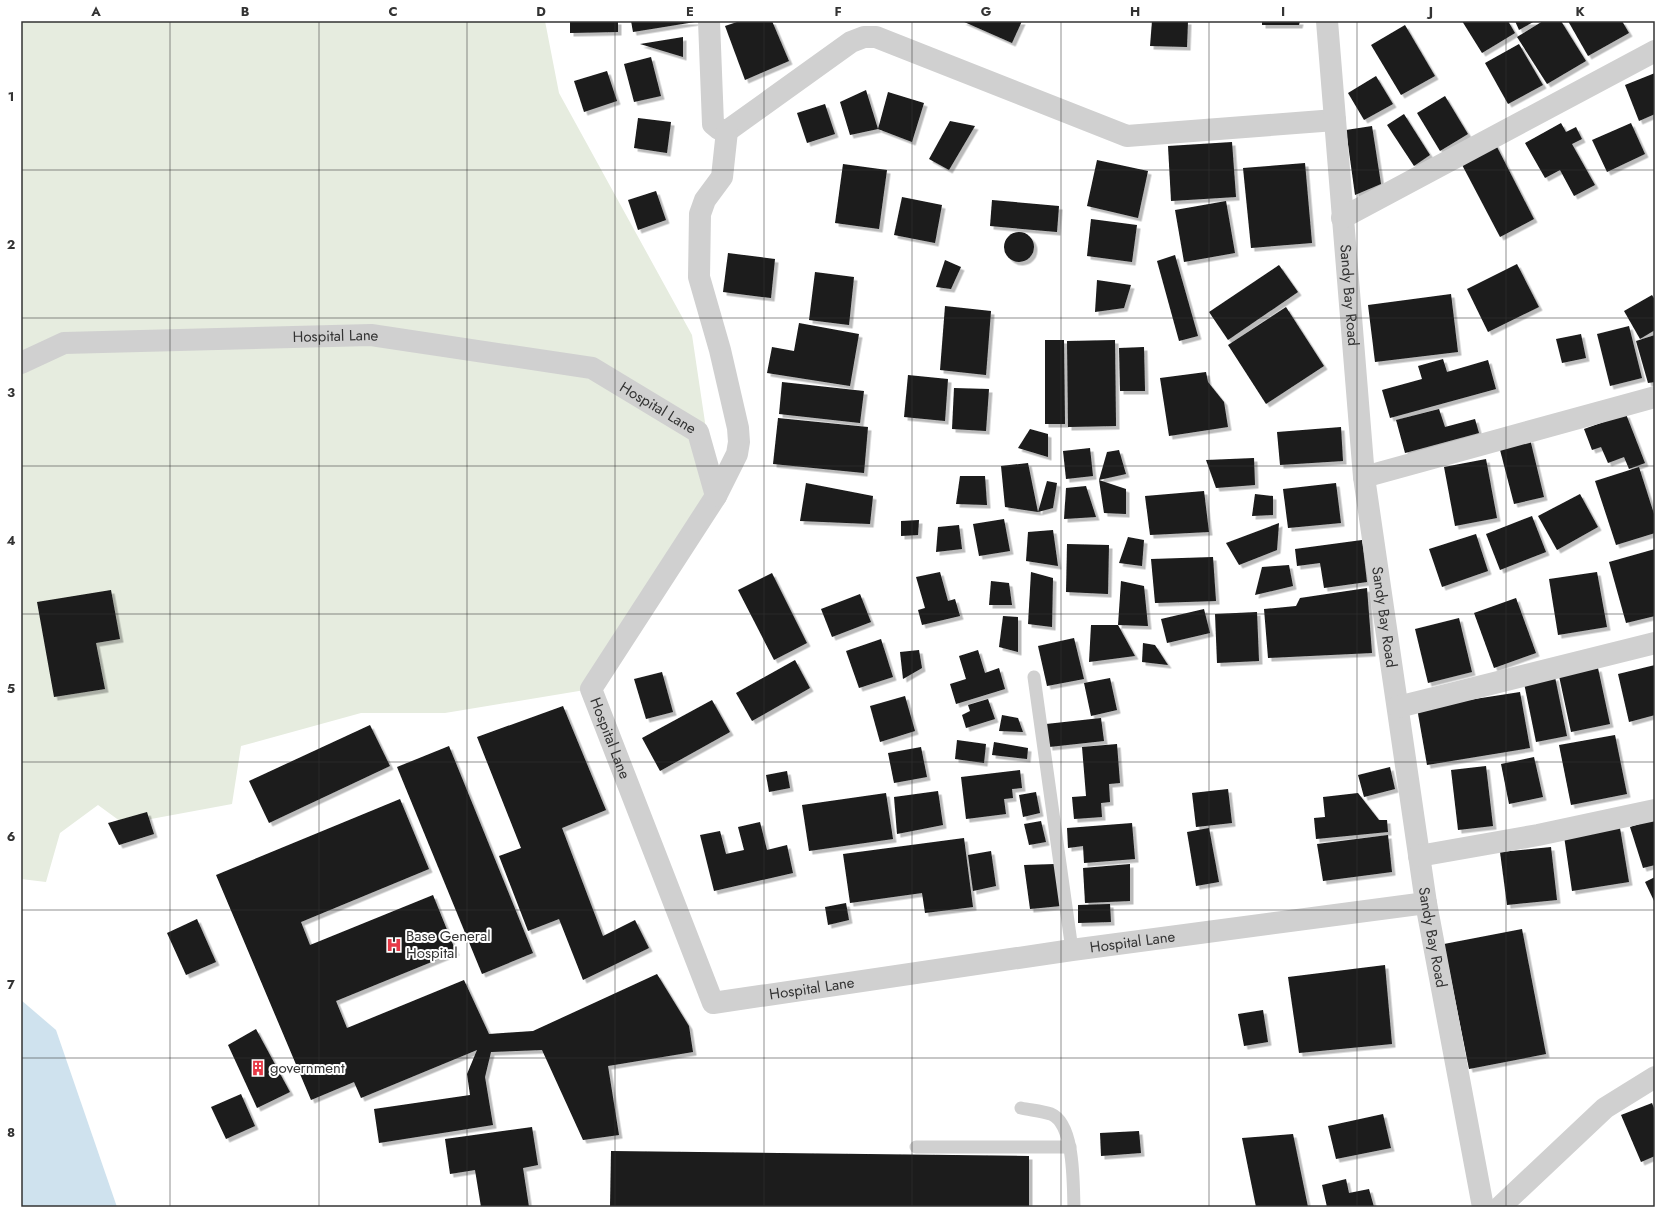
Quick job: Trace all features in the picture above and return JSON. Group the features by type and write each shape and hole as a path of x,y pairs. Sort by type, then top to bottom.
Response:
{"street":[{"path":"709,21 713,124 719,129 727,131"},
{"name":"Sandy Bay Road","path":"1327,21 1364,477 1426,903 1483,1207"},
{"path":"716,496 737,454 739,442 738,428 720,350 699,277 700,214 705,200 722,177 727,131 851,42 864,36 876,37 1127,136 1334,120"},
{"path":"1342,218 1655,51"},
{"name":"Hospital Lane","path":"21,363 64,344 371,335 592,368 698,432 716,496 591,689 713,1002 1072,950 1426,903"},
{"path":"1364,477 1655,397"},
{"path":"1398,706 1655,643"},
{"path":"1419,856 1538,835 1655,810"},
{"path":"1500,1207 1605,1108 1655,1077"}],"lane":[{"path":"1034,677 1072,950"},
{"path":"1021,1108 1052,1115 1060,1121 1070,1147 1074,1207"},
{"path":"916,1147 1070,1147"}],"shaded area":[{"path":"21,21 545,21 559,93 692,335 716,496 591,689 445,713 361,713 241,746 232,804 124,824 98,805 60,833 46,882 21,879"}],"water":[{"path":"21,1000 56,1030 117,1207 21,1207"}],"building":[{"path":"570,21 618,21 618,32 570,33"},
{"path":"631,21 695,21 695,22 633,32"},
{"path":"740,21 772,21 789,61 745,80 725,26"},
{"path":"962,21 1022,21 1012,43"},
{"path":"1152,21 1188,21 1187,47 1150,46"},
{"path":"1262,21 1300,21 1299,25 1262,25"},
{"path":"1462,21 1508,21 1515,33 1482,53"},
{"path":"1515,21 1535,21 1519,30"},
{"path":"1543,21 1561,21 1586,61 1547,84 1517,37"},
{"path":"1568,21 1622,21 1629,33 1588,56"},
{"path":"1405,25 1435,76 1401,95 1371,45"},
{"path":"683,37 683,57 640,44"},
{"path":"1519,44 1543,85 1508,104 1485,63"},
{"path":"651,57 661,96 634,102 624,64"},
{"path":"607,71 617,101 584,112 574,81"},
{"path":"1655,73 1655,114 1639,121 1625,85"},
{"path":"1376,76 1393,104 1364,120 1348,93"},
{"path":"866,90 878,129 850,135 840,102"},
{"path":"888,92 924,103 912,142 878,129"},
{"path":"1445,96 1468,134 1440,151 1417,113"},
{"path":"825,104 835,134 807,143 797,113"},
{"path":"1404,114 1430,155 1414,166 1387,125"},
{"path":"638,118 671,122 667,153 634,148"},
{"path":"950,121 975,126 949,170 929,159"},
{"path":"1561,123 1566,132 1576,127 1582,139 1572,144 1595,185 1574,196 1560,170 1545,178 1525,143"},
{"path":"1631,123 1645,154 1607,172 1592,140"},
{"path":"1372,126 1381,184 1355,195 1346,130"},
{"path":"1232,142 1236,197 1171,201 1168,146"},
{"path":"1495,143 1534,219 1500,237 1460,161"},
{"path":"1097,160 1148,171 1138,218 1087,206"},
{"path":"1305,163 1312,243 1251,248 1243,168"},
{"path":"843,164 887,170 879,229 835,223"},
{"path":"656,191 666,220 638,230 628,200"},
{"path":"902,197 942,205 935,243 894,235"},
{"path":"992,200 1059,206 1057,232 990,226"},
{"path":"1226,201 1235,253 1184,262 1175,210"},
{"path":"1091,219 1137,225 1132,262 1087,256"},
{"path":"1019,232 1025,233 1033,241 1033,253 1025,261 1019,262 1013,261 1005,253 1004,247 1005,241 1013,233"},
{"path":"728,253 775,259 771,298 723,292"},
{"path":"1175,255 1198,336 1179,341 1157,261"},
{"path":"945,260 961,267 951,289 936,287"},
{"path":"1517,264 1539,307 1488,332 1467,289"},
{"path":"1279,265 1298,292 1228,340 1209,312"},
{"path":"815,272 854,277 849,325 809,320"},
{"path":"1097,280 1131,285 1124,308 1095,312"},
{"path":"1451,294 1458,352 1375,362 1368,305"},
{"path":"1652,295 1655,300 1655,330 1640,339 1624,311"},
{"path":"945,306 991,311 986,375 940,370"},
{"path":"1286,307 1324,366 1266,404 1228,345"},
{"path":"799,323 859,334 850,386 767,373 772,347 794,351"},
{"path":"1629,326 1642,378 1610,386 1597,334"},
{"path":"1581,334 1586,358 1562,363 1556,339"},
{"path":"1655,335 1655,382 1648,383 1636,341"},
{"path":"1045,340 1064,340 1065,424 1045,424"},
{"path":"1115,340 1116,426 1068,427 1067,341"},
{"path":"1144,347 1145,391 1120,391 1119,348"},
{"path":"1443,359 1447,372 1488,360 1496,389 1390,418 1382,390 1422,379 1418,366"},
{"path":"1206,372 1208,382 1224,402 1228,427 1169,436 1160,378"},
{"path":"908,375 948,379 945,421 904,417"},
{"path":"782,382 864,391 860,423 779,414"},
{"path":"954,388 989,389 986,431 952,429"},
{"path":"1439,409 1445,427 1475,419 1479,433 1405,453 1396,420"},
{"path":"1626,414 1645,463 1629,469 1624,457 1608,463 1601,447 1592,450 1584,429"},
{"path":"778,418 868,427 864,473 773,464"},
{"path":"1341,427 1343,461 1280,465 1277,432"},
{"path":"1030,429 1048,434 1048,457 1018,448"},
{"path":"1530,439 1544,497 1514,504 1499,446"},
{"path":"1090,448 1093,476 1066,479 1063,451"},
{"path":"1119,450 1126,474 1099,480 1107,452"},
{"path":"1254,458 1255,485 1216,488 1206,460"},
{"path":"1486,459 1497,518 1455,526 1444,467"},
{"path":"1028,463 1038,512 1005,507 1001,466"},
{"path":"1639,467 1655,517 1655,533 1616,545 1595,481"},
{"path":"960,476 985,476 987,505 956,504"},
{"path":"1099,480 1126,489 1126,514 1104,513"},
{"path":"1047,481 1057,483 1053,508 1038,512"},
{"path":"806,483 873,496 870,524 800,521"},
{"path":"1336,483 1341,523 1288,528 1283,489"},
{"path":"1086,486 1096,517 1064,519 1066,488"},
{"path":"1204,491 1209,532 1150,535 1145,496"},
{"path":"1255,494 1273,496 1273,515 1252,516"},
{"path":"1580,494 1598,527 1557,550 1538,516"},
{"path":"1532,516 1546,552 1500,570 1486,534"},
{"path":"1004,519 1010,551 979,556 973,524"},
{"path":"919,520 918,535 901,536 901,521"},
{"path":"1279,523 1277,550 1239,565 1226,543"},
{"path":"959,525 962,549 936,552 938,527"},
{"path":"1053,530 1058,566 1026,561 1028,532"},
{"path":"1476,534 1488,571 1442,587 1429,549"},
{"path":"1128,537 1144,540 1142,566 1119,563"},
{"path":"1362,540 1367,582 1324,588 1320,563 1297,566 1295,549"},
{"path":"1067,544 1109,545 1108,594 1066,592"},
{"path":"1655,549 1655,616 1626,623 1609,562"},
{"path":"1213,557 1216,601 1155,603 1151,559"},
{"path":"1289,565 1293,586 1255,595 1262,567"},
{"path":"940,572 948,601 955,599 960,616 922,625 918,610 925,608 916,577"},
{"path":"1031,572 1053,578 1052,627 1028,624"},
{"path":"1597,572 1607,627 1558,635 1549,579"},
{"path":"772,573 807,643 774,660 738,590"},
{"path":"991,581 1009,583 1012,605 989,605"},
{"path":"1121,581 1144,586 1148,626 1118,625"},
{"path":"1367,588 1372,653 1268,658 1264,609 1296,606 1300,598"},
{"path":"111,590 120,639 96,643 105,689 54,697 37,602"},
{"path":"860,594 871,622 832,637 821,609"},
{"path":"1516,598 1536,653 1494,668 1474,613"},
{"path":"1204,609 1210,633 1167,643 1161,619"},
{"path":"1257,612 1259,661 1217,663 1215,614"},
{"path":"1003,616 1018,617 1018,652 999,647"},
{"path":"1459,618 1472,672 1428,683 1415,629"},
{"path":"1091,625 1118,625 1135,656 1089,662"},
{"path":"1074,638 1084,679 1047,686 1038,646"},
{"path":"881,639 893,677 859,688 846,651"},
{"path":"1143,643 1155,645 1168,665 1142,662"},
{"path":"919,650 922,668 903,679 900,652"},
{"path":"978,650 985,673 999,668 1005,689 956,704 950,684 966,679 959,656"},
{"path":"795,660 810,688 752,721 736,693"},
{"path":"1655,665 1655,715 1629,722 1618,674"},
{"path":"1598,668 1610,724 1571,732 1559,676"},
{"path":"662,672 673,712 646,719 634,679"},
{"path":"1555,677 1567,736 1536,742 1524,683"},
{"path":"1110,678 1117,710 1091,716 1084,683"},
{"path":"1520,692 1530,748 1427,765 1417,708"},
{"path":"905,696 915,731 880,742 870,706"},
{"path":"988,699 995,719 966,728 962,715 970,711 968,705"},
{"path":"712,700 730,732 660,771 642,738"},
{"path":"563,706 606,810 562,828 603,936 635,920 649,948 583,980 559,919 528,931 499,856 521,848 477,737"},
{"path":"1002,715 1018,718 1023,732 999,731"},
{"path":"1101,718 1104,741 1049,747 1046,724"},
{"path":"370,725 390,766 269,823 249,781"},
{"path":"1615,735 1627,794 1571,805 1559,745"},
{"path":"957,740 986,744 984,763 955,759"},
{"path":"994,742 1028,748 1027,759 992,755"},
{"path":"1117,744 1120,783 1109,784 1110,802 1101,803 1102,817 1074,819 1072,797 1086,796 1082,747"},
{"path":"449,746 533,953 482,974 397,767"},
{"path":"921,747 927,777 894,783 888,753"},
{"path":"1534,757 1543,797 1509,804 1501,764"},
{"path":"1486,766 1493,826 1458,830 1451,770"},
{"path":"1390,767 1395,789 1364,797 1358,775"},
{"path":"1020,770 1022,788 1012,789 1013,798 1004,799 1006,814 966,819 961,777"},
{"path":"787,771 790,788 769,792 766,775"},
{"path":"1228,789 1232,823 1196,827 1192,793"},
{"path":"938,791 943,825 897,834 894,797"},
{"path":"1036,792 1040,813 1023,817 1019,795"},
{"path":"886,793 893,839 809,851 802,805"},
{"path":"1358,793 1379,820 1387,820 1388,832 1316,839 1314,818 1325,817 1323,797"},
{"path":"400,799 429,869 301,922 310,945 433,895 456,952 336,1001 347,1028 464,980 489,1034 533,1031 657,974 689,1026 693,1052 608,1066 619,1135 583,1140 542,1050 491,1052 485,1077 493,1125 379,1143 374,1109 470,1095 467,1074 477,1050 361,1098 354,1082 311,1100 216,875"},
{"path":"147,812 154,834 119,845 108,823"},
{"path":"1655,819 1655,865 1643,868 1630,827"},
{"path":"1041,821 1046,842 1029,845 1024,824"},
{"path":"760,822 767,850 787,845 793,873 714,891 700,835 720,831 726,854 744,850 738,827"},
{"path":"1132,823 1135,859 1084,863 1083,846 1068,848 1067,828"},
{"path":"1209,828 1219,882 1196,886 1187,832"},
{"path":"1620,828 1629,882 1572,891 1564,836"},
{"path":"1388,835 1392,872 1323,881 1317,844"},
{"path":"964,838 973,907 925,913 922,893 850,903 843,854"},
{"path":"1551,847 1557,900 1507,905 1500,852"},
{"path":"991,851 996,886 973,891 968,855"},
{"path":"1055,864 1061,906 1030,909 1024,865"},
{"path":"1130,864 1130,901 1085,903 1083,868"},
{"path":"1655,877 1655,903 1645,882"},
{"path":"846,903 849,920 828,925 825,907"},
{"path":"1110,904 1111,922 1078,923 1078,905"},
{"path":"197,919 216,962 186,975 167,933"},
{"path":"1522,929 1546,1054 1469,1069 1444,944"},
{"path":"1385,965 1392,1044 1299,1053 1288,977"},
{"path":"1263,1010 1268,1042 1244,1046 1238,1014"},
{"name":"government","path":"256,1029 290,1092 257,1108 228,1045"},
{"path":"241,1094 255,1126 226,1139 211,1107"},
{"path":"1652,1103 1655,1111 1655,1156 1641,1162 1621,1115"},
{"path":"1383,1114 1391,1148 1336,1159 1328,1126"},
{"path":"532,1127 538,1165 523,1168 529,1207 481,1207 475,1170 450,1174 445,1139"},
{"path":"1139,1131 1141,1153 1101,1156 1100,1133"},
{"path":"1293,1134 1308,1207 1256,1207 1242,1138"},
{"path":"611,1151 1029,1156 1029,1207 610,1207"},
{"path":"1346,1179 1349,1193 1369,1189 1374,1207 1327,1207 1322,1185"}],"place":[{"name":"Base General Hospital","path":"394,945"},
{"name":"government","path":"258,1068"}]}
